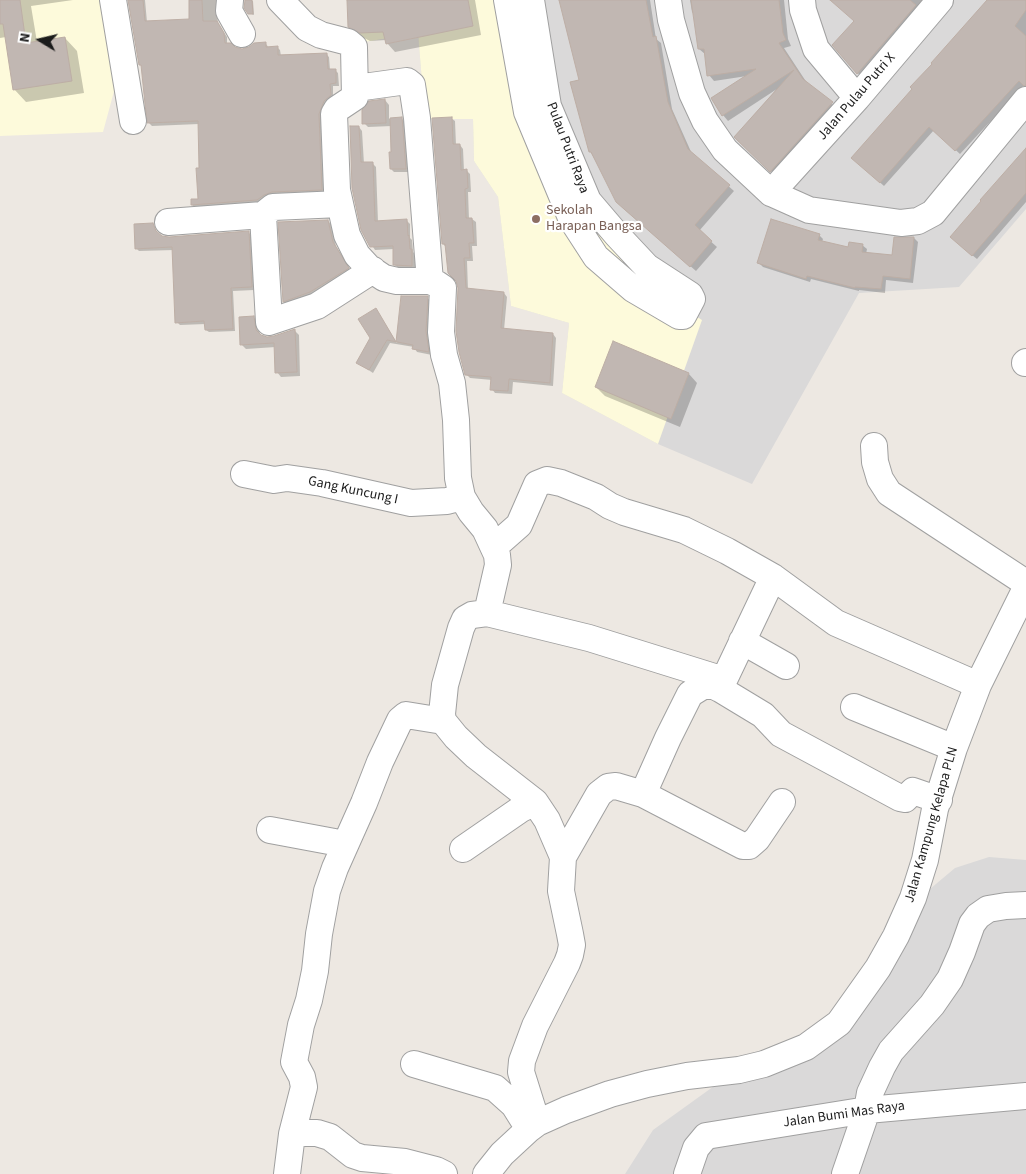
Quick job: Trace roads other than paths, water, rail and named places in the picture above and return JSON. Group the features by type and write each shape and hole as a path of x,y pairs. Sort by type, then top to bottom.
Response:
{"street":[{"path":"113,0 132,121"},
{"path":"230,0 228,11 242,34"},
{"path":"280,0 307,28 321,35 352,44 354,48 355,97 337,109 334,114 337,190 347,235 357,255 384,278 397,281 430,281 443,288 441,332 444,356 452,383 456,420 458,478 462,497 485,529 497,555 498,565 487,613"},
{"name":"Pulau Putri Raya","path":"507,0 527,112 577,206 548,106 531,0"},
{"path":"668,0 671,20 692,93 705,121 724,150 771,193 809,210 901,223 918,221 933,213 1026,100"},
{"path":"802,0 803,10 816,49 857,98"},
{"name":"Jalan Pulau Putri X","path":"771,193 857,98 940,0"},
{"path":"356,88 407,81 412,85 417,118 430,281"},
{"path":"168,222 262,215 273,207 340,204"},
{"path":"262,215 269,322 317,306 373,270"},
{"path":"874,446 875,462 880,479 889,493 1026,583"},
{"name":"Gang Kuncung I","path":"244,474 274,480 287,478 322,483 411,503 446,501 462,497"},
{"path":"494,547 519,524 537,484 547,480 578,489 624,512 684,530 727,551 773,577 836,623 978,685"},
{"path":"722,685 773,577"},
{"name":"Jalan Kampung Kelapa PLN","path":"486,1174 502,1154 533,1126 610,1094 647,1084 687,1076 739,1070 764,1064 806,1047 839,1023 878,968 914,898 925,860 935,809 954,748 978,685 1026,588"},
{"path":"563,858 547,820 535,802 476,756 456,737 443,721 444,685 461,628 465,619 472,615 487,613 589,638 722,685 763,715 781,734 900,798 905,799 913,791 939,800"},
{"path":"742,641 786,666"},
{"path":"643,794 690,694 703,686 722,685"},
{"path":"854,708 954,748"},
{"path":"287,1174 292,1134 304,1087 302,1077 294,1062 301,1025 310,1000 327,891 380,762 400,720 406,715 443,721"},
{"path":"533,1126 521,1072 522,1061 535,1026 570,955 572,945 561,891 563,858 599,794 608,786 616,786 643,794 743,846 749,846 757,839 782,802"},
{"path":"463,849 521,809 535,802"},
{"path":"270,830 345,844"},
{"path":"845,1174 867,1110 870,1093 882,1067 891,1051 932,1005 950,979 972,924 978,916 988,909 1026,905"},
{"path":"414,1064 495,1088 514,1104 533,1126"},
{"name":"Jalan Bumi Mas Raya","path":"687,1174 696,1148 706,1136 867,1110 1026,1096"},
{"path":"292,1134 317,1133 330,1137 353,1155 362,1158 406,1162 444,1174"}],"place":[{"name":"Sekolah Harapan Bangsa","path":"536,219"}]}
